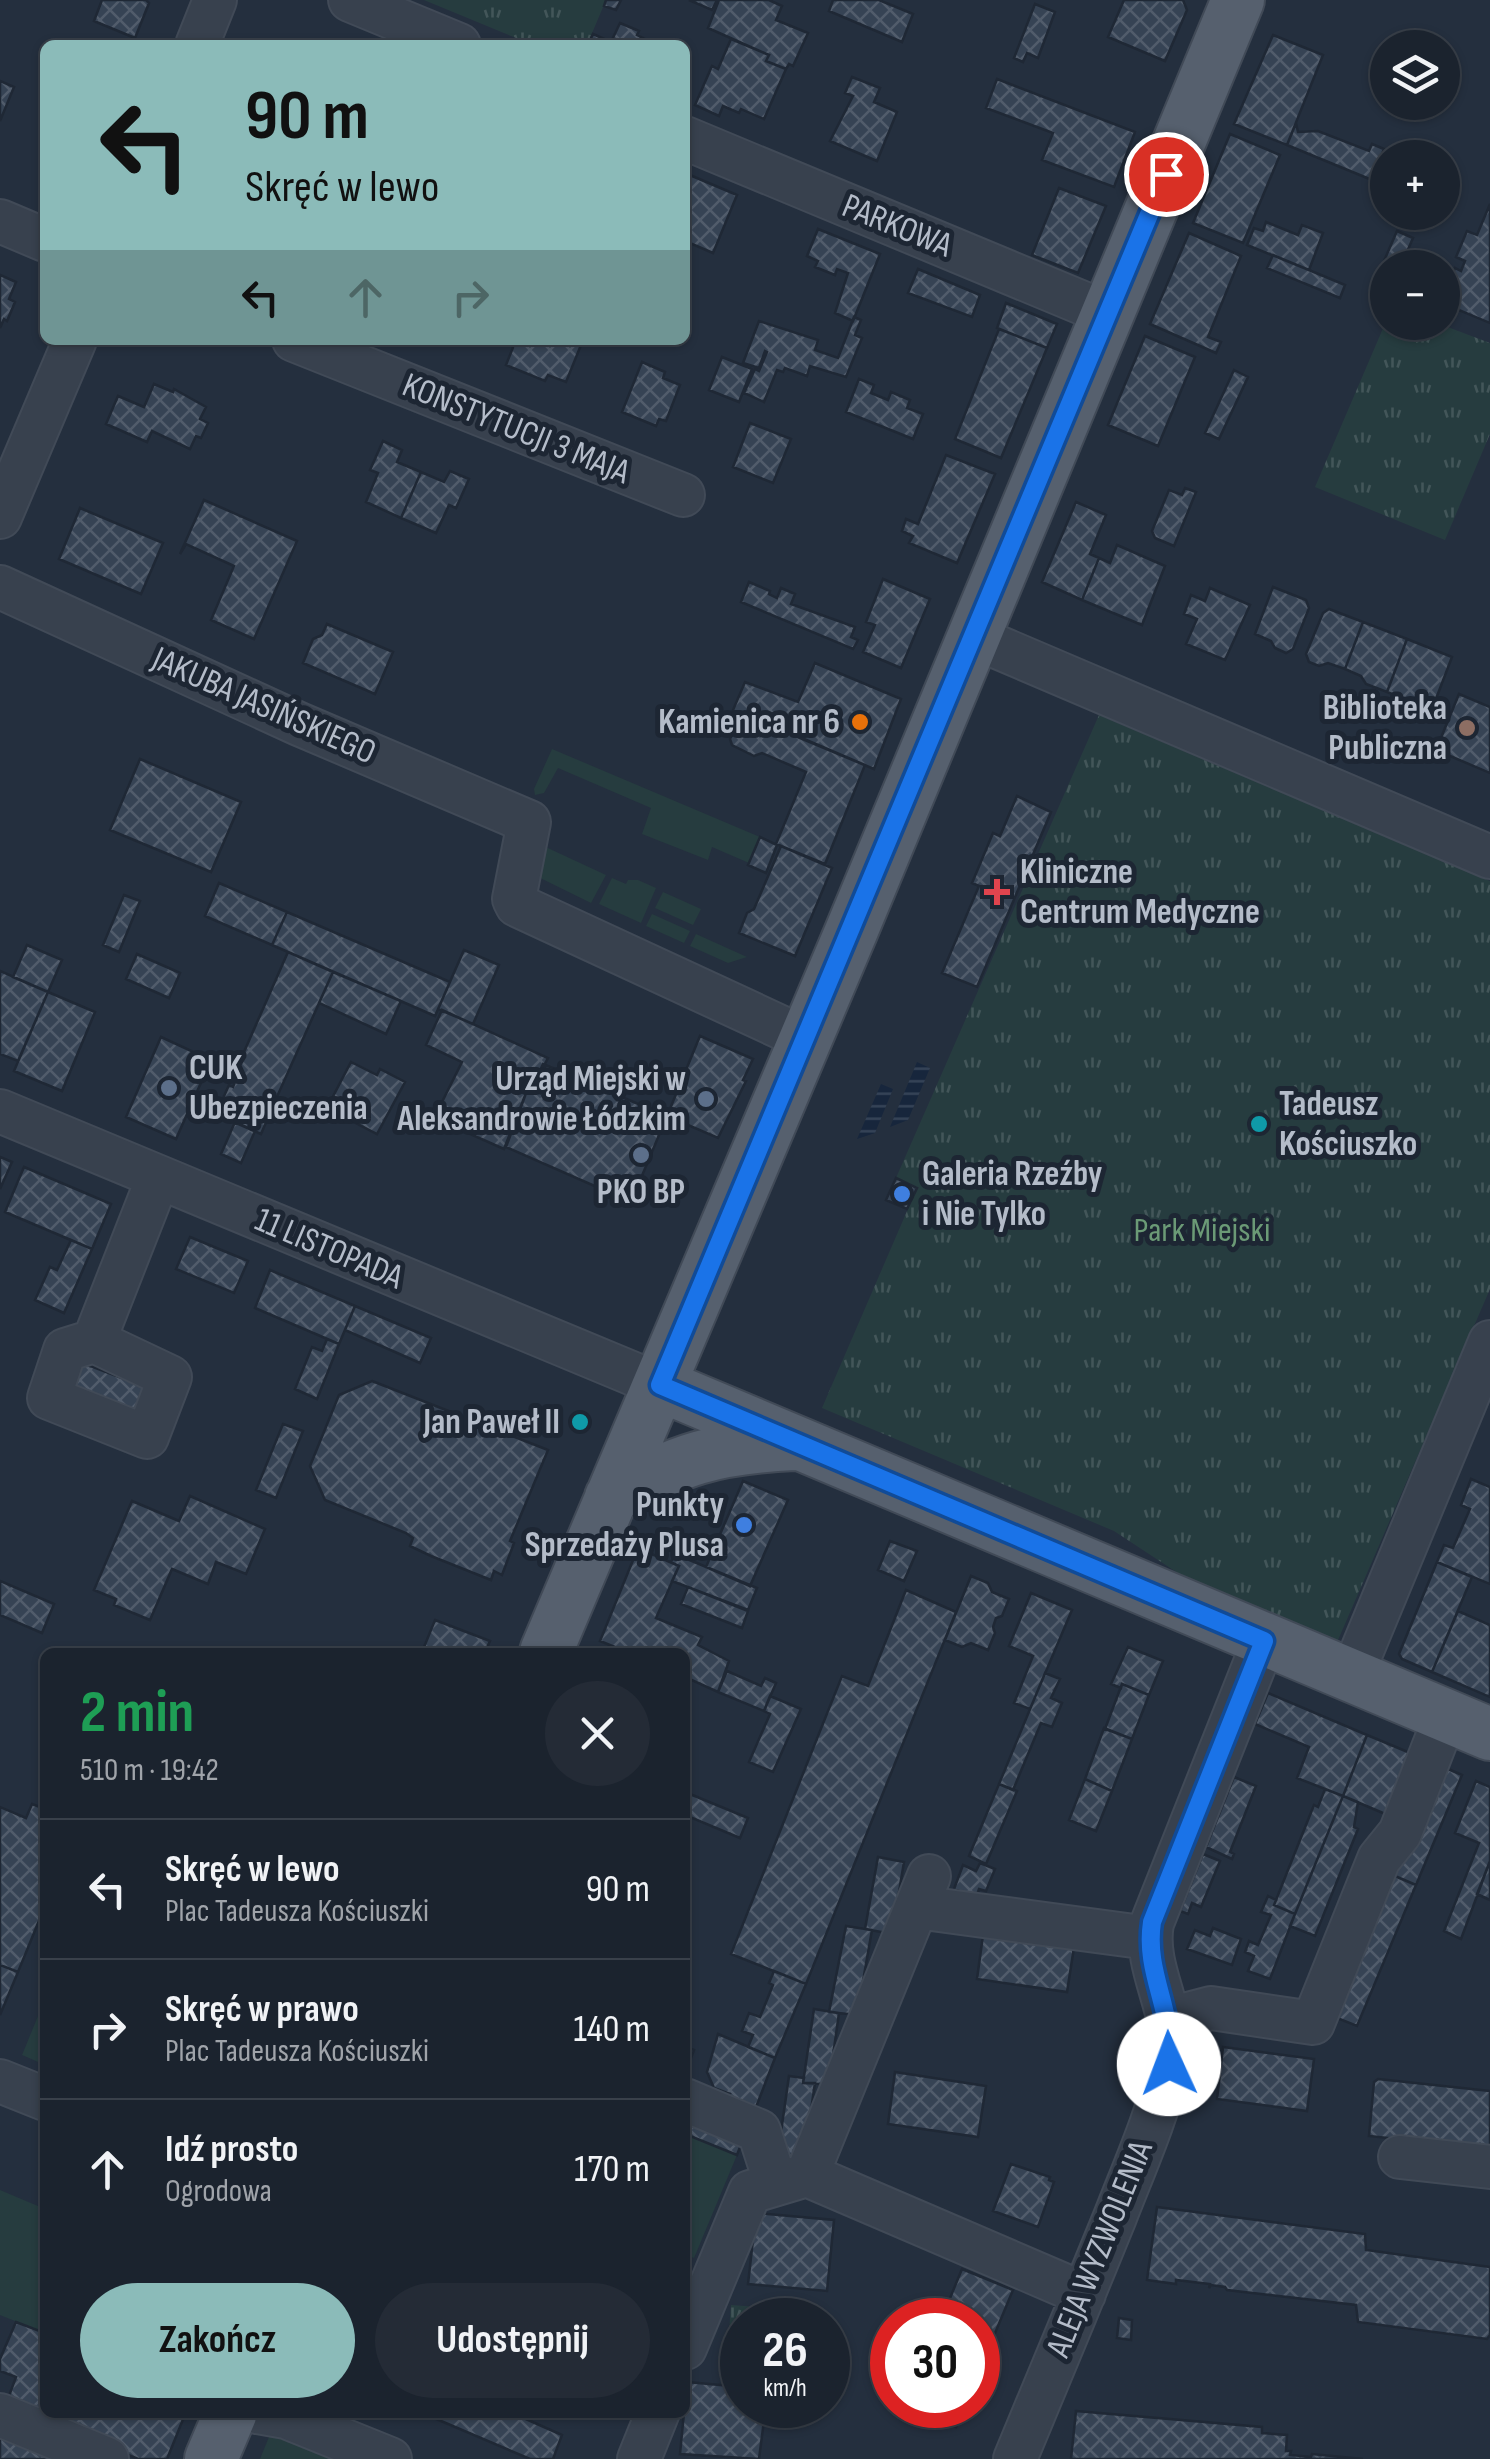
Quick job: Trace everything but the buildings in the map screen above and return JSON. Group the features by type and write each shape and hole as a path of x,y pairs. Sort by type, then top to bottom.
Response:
{"main road":[{"path":"548,1648 1238,0"},
{"path":"660,1385 1468,1725"},
{"path":"611,1498 683,1460 749,1446 797,1444"},
{"path":"212,2459 229,2418"}],"street":[{"path":"199,40 215,0"},
{"path":"350,0 447,40"},
{"name":"PARKOWA","path":"690,140 1108,314"},
{"path":"0,221 40,238"},
{"path":"0,516 73,345"},
{"name":"KONSTYTUCJI 3 MAJA","path":"306,345 683,496"},
{"name":"JAKUBA JASIŃSKIEGO","path":"0,586 299,724 529,822 514,899 517,906 804,1038"},
{"path":"974,638 1490,857"},
{"name":"11 LISTOPADA","path":"0,1111 660,1385"},
{"path":"94,1341 158,1178"},
{"path":"1350,1677 1490,1342"},
{"name":"ALEJA WYZWOLENIA","path":"1015,2459 1139,2155 1169,2064 1169,2019 1150,1958 1152,1922 1264,1641"},
{"path":"1169,2019 1211,2008 1312,2023 1380,1859 1468,1725"},
{"path":"690,2336 750,2192 791,2180 923,1891 1149,1938"},
{"path":"0,2081 40,2097"},
{"path":"690,2102 759,2131 791,2180 1084,2294"},
{"path":"1400,2157 1490,2167"},
{"path":"0,2415 107,2459"},
{"path":"288,2418 390,2459"},
{"path":"638,2459 655,2418"}],"green space":[{"path":"424,0 606,0 589,40 521,40"},
{"path":"1460,332 1490,343 1490,434 1445,540 1315,487 1378,340 1460,340"},
{"name":"Park Miejski","path":"1099,715 1490,881 1490,1289 1335,1647 1225,1604 1114,1531 822,1408 917,1188 896,1178"},
{"path":"552,749 760,837 749,863 712,847 708,860 642,834 651,808 558,768 544,793 535,795 534,789"},
{"path":"537,843 606,875 591,903 530,873"},
{"path":"612,878 626,884 628,880 638,880 656,888 641,923 599,904"},
{"path":"663,892 701,909 693,925 655,908"},
{"path":"652,914 690,931 684,943 646,926"},
{"path":"696,934 747,957 728,963 690,946"},
{"path":"40,2011 40,2063 22,2055"},
{"path":"690,2136 737,2155 694,2258 690,2256"},
{"path":"0,2190 40,2207 40,2331 0,2315"},
{"path":"273,2427 351,2459 260,2459"}],"water":[{"path":"917,1062 930,1068 908,1120 890,1127"},
{"path":"881,1084 893,1089 875,1133 857,1139"}],"place":[{"name":"Kamienica nr 6","path":"860,722"},
{"name":"Biblioteka Publiczna","path":"1467,728"},
{"name":"Kliniczne Centrum Medyczne","path":"997,892"},
{"name":"CUK Ubezpieczenia","path":"169,1088"},
{"name":"Urząd Miejski w Aleksandrowie Łódzkim","path":"706,1099"},
{"name":"Tadeusz Kościuszko","path":"1259,1124"},
{"name":"PKO BP","path":"641,1155"},
{"name":"Galeria Rzeźby i Nie Tylko","path":"902,1194"},
{"name":"Jan Paweł II","path":"580,1422"},
{"name":"Punkty Sprzedaży Plusa","path":"744,1525"}],"route":[{"path":"1166,174 660,1385 1264,1641 1152,1922 1150,1958 1169,2019 1169,2064"}]}
